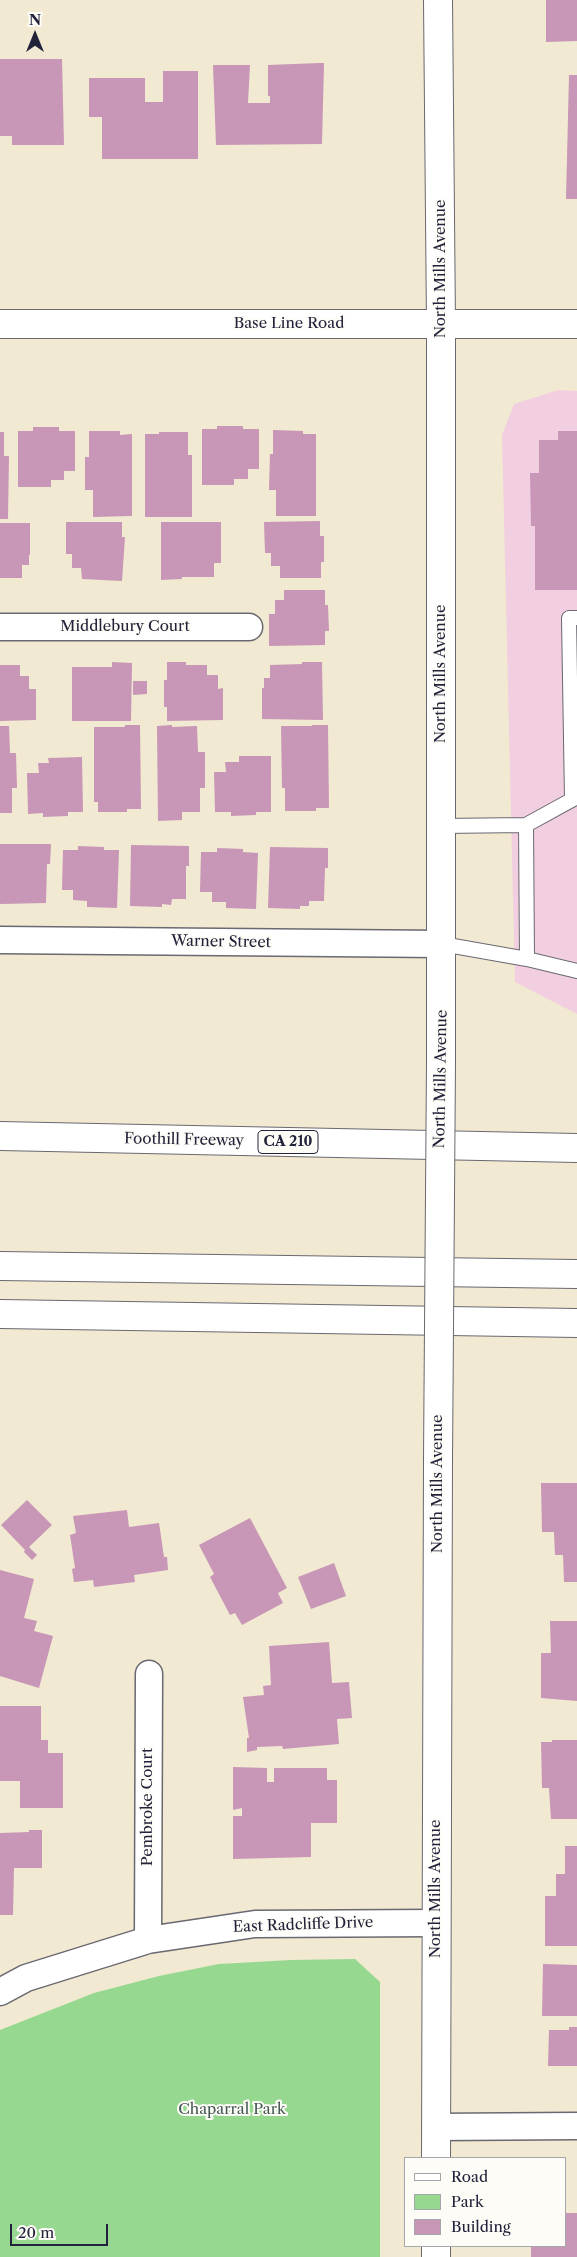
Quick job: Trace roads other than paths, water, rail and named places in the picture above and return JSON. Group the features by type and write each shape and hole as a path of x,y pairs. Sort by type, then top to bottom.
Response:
{"main road":[{"name":"North Mills Avenue","path":"436,2157 435,1923 442,993 440,826 441,324 438,0"},
{"name":"Base Line Road","path":"0,324 577,324"},
{"name":"Foothill Freeway","path":"0,1136 577,1148"},
{"path":"0,1266 577,1274"},
{"path":"0,1314 577,1323"}],"street":[{"name":"Middlebury Court","path":"0,627 249,627"},
{"name":"Warner Street","path":"0,940 442,944"},
{"name":"Pembroke Court","path":"148,1940 149,1674"},
{"name":"East Radcliffe Drive","path":"0,1992 26,1978 148,1940 255,1924 435,1923"},
{"path":"436,2128 577,2126"}],"lane":[{"path":"440,826 526,825 575,798 569,618 577,618"},
{"path":"526,825 527,960"},
{"path":"442,944 577,971"}],"park label":[{"name":"Chaparral Park","path":"232,2110"}]}
